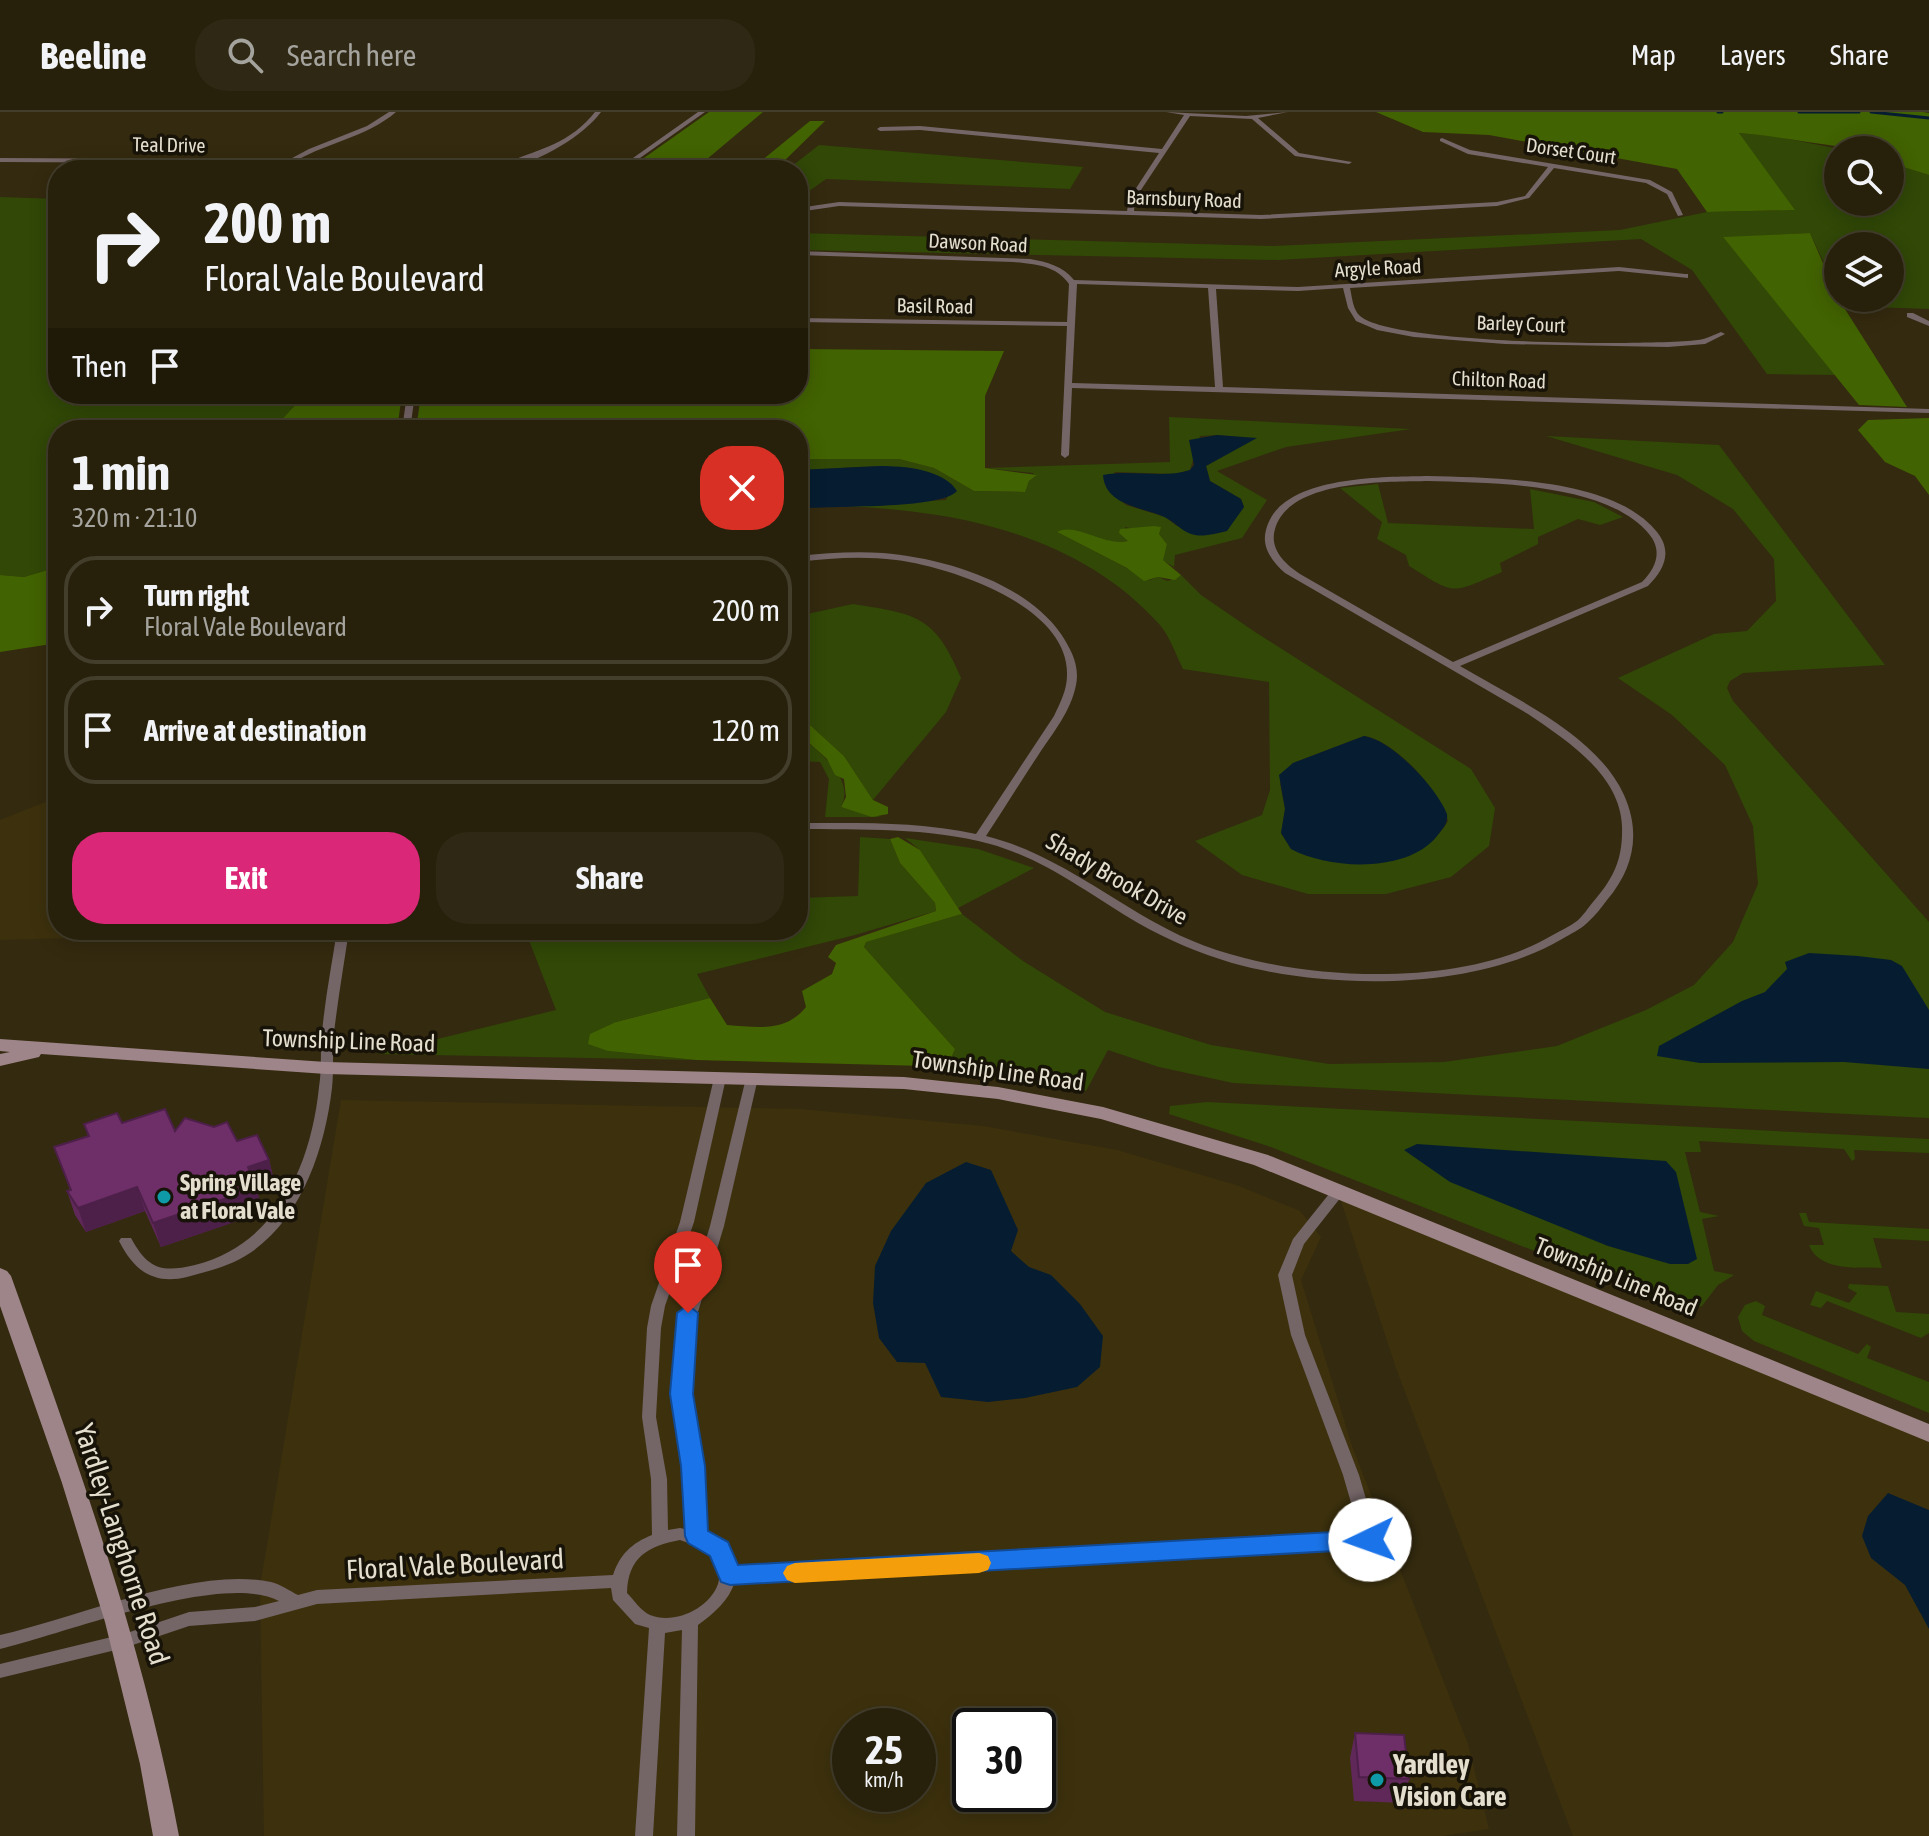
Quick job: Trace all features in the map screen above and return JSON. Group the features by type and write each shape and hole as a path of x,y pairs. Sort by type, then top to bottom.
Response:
{"street":[{"path":"291,160 308,148 375,123 393,112"},
{"path":"517,160 560,142 586,126 598,112"},
{"path":"633,160 702,112"},
{"path":"1169,112 1253,117 1285,112"},
{"path":"1130,213 1132,199 1188,114"},
{"path":"1253,117 1297,155 1349,162"},
{"path":"880,129 920,128 1163,151"},
{"name":"Dorset Court","path":"1442,140 1468,152 1653,182 1670,193 1680,215"},
{"name":"Teal Drive","path":"0,160 187,160"},
{"name":"Barnsbury Road","path":"808,209 839,204 1270,217 1497,204 1531,194 1553,165"},
{"name":"Dawson Road","path":"808,253 1029,261 1059,269 1072,282"},
{"name":"Argyle Road","path":"1072,282 1212,287 1346,286 1619,269 1685,276"},
{"path":"1065,455 1072,282"},
{"name":"Barley Court","path":"1346,286 1351,310 1360,321 1404,336 1668,345 1705,342 1721,334"},
{"path":"1212,287 1219,389"},
{"path":"1910,315 1929,324"},
{"name":"Basil Road","path":"808,320 1071,324"},
{"name":"Chilton Road","path":"1068,385 1929,411"},
{"name":"Shady Brook Drive","path":"808,826 918,827 979,838 1021,850 1069,873 1171,937 1214,954 1266,968 1336,978 1402,978 1470,969 1525,952 1558,937 1588,915 1612,889 1626,861 1626,814 1615,785 1577,742 1278,561 1269,537 1270,524 1280,509 1298,496 1349,481 1521,483 1577,492 1604,501 1628,512 1659,539 1663,551 1661,563 1645,584 1452,666"},
{"path":"808,558 872,555 951,568 991,583 1020,600 1045,620 1063,644 1072,670 1069,695 1059,716 979,838"},
{"path":"126,1241 146,1269 166,1276 219,1264 257,1240 279,1220 301,1186 326,1091 342,940"},
{"name":"Township Line Road","path":"0,1045 326,1068 904,1083 1046,1101 1164,1129 1232,1150 1929,1433"},
{"path":"0,1060 52,1049"},
{"path":"660,1537 659,1479 649,1417 654,1328 663,1289 687,1222 720,1078"},
{"path":"697,1536 693,1466 681,1394 684,1335 717,1226 752,1078"},
{"path":"730,1575 1370,1540 1351,1475 1298,1335 1285,1275 1298,1242 1338,1192"},
{"name":"Yardley-Langhorne Road","path":"0,1276 124,1641 146,1727 166,1836"},
{"path":"697,1536 719,1549 730,1575 718,1604 690,1622 657,1624 637,1617 626,1606 618,1581 631,1553 660,1537 697,1536"},
{"name":"Floral Vale Boulevard","path":"0,1671 124,1641 189,1619 255,1614 317,1597 618,1581"},
{"path":"0,1642 191,1590 260,1587 284,1591 296,1602"},
{"path":"686,1836 690,1622"},
{"path":"644,1836 657,1624"}],"shaded area":[{"path":"48,801 48,939 0,940 0,820"},
{"path":"341,1100 800,1109 983,1126 1117,1150 1239,1186 1300,1211 1321,1237 1301,1280 1352,1446 1468,1744 1489,1829 1442,1836 264,1836 260,1587"},
{"path":"1338,1192 1929,1433 1929,1836 1573,1836 1396,1368"}],"green space":[{"path":"709,112 763,112 706,160 641,160"},
{"path":"1376,112 1923,112 1929,113 1929,175 1904,167 1904,136 1824,136 1824,144 1739,133 1795,210 1707,212 1677,169 1489,135 1423,132"},
{"path":"810,121 825,121 785,160 762,160"},
{"path":"1738,133 1774,136 1824,146 1824,216 1904,216 1904,167 1929,175 1929,309 1904,308 1904,232 1824,232 1824,263 1810,233 1724,238 1836,375 1767,374 1692,270 1641,239 1278,260 808,250 808,233 1274,246 1620,230 1707,212 1794,210"},
{"path":"819,145 1083,167 1070,189 826,179 808,192 808,160 800,160"},
{"path":"0,197 48,199 48,404 296,404 281,420 48,420 48,570 24,577 0,575"},
{"path":"1810,233 1824,266 1824,312 1847,312 1907,407 1859,405 1723,237"},
{"path":"808,349 1004,351 985,396 985,468 1037,475 1029,481 1025,492 974,491 934,468 899,459 808,459 808,420 417,420 420,404 808,404"},
{"path":"296,404 401,404 398,420 281,420"},
{"path":"1169,417 1411,429 1286,447 1217,471 1267,500 1242,538 1175,555 1174,567 1162,560 1167,544 1159,534 1125,527 1129,541 1119,542 1057,532 1150,580 1158,577 1168,581 1181,575 1201,595 1255,632 1471,769 1495,808 1489,846 1451,877 1386,894 1308,894 1242,875 1195,841 1262,815 1270,790 1269,682 1183,669 1164,630 1127,594 1091,568 1052,548 1010,532 967,521 879,508 834,506 946,500 953,485 935,476 916,470 878,467 808,470 808,459 899,459 934,468 974,491 1024,492 1029,481 1036,476 1033,473 985,468 1170,462","holes":["1200,436 1238,437 1233,450 1206,466 1210,481 1241,499 1244,507 1226,531 1206,535 1177,526 1165,517 1126,505 1106,487 1115,472 1174,474 1190,470","1364,736 1376,740 1415,769 1444,809 1448,821 1434,839 1398,859 1377,862 1333,860 1291,849 1281,833 1285,809 1280,783 1293,763"]},
{"path":"1929,418 1929,495 1915,476 1885,462 1858,430 1868,420"},
{"path":"1546,436 1719,445 1885,665 1743,673 1730,681 1727,688 1733,701 1929,922 1929,1118 1233,1083 1159,1067 1108,1050 1086,1091 946,1070 955,1049 864,947 865,942 962,914 1023,961 1105,1012 1211,1045 1329,1064 1444,1062 1557,1046 1646,1010 1694,985 1733,942 1758,884 1753,826 1725,765 1672,715 1618,678 1714,634 1747,631 1776,601 1774,559 1733,509 1677,475"},
{"path":"1378,484 1388,523 1534,529 1530,489 1594,502 1623,517 1600,525 1578,519 1538,537 1538,544 1500,563 1502,572 1462,588 1446,587 1409,566 1406,555 1377,539 1382,522 1340,488"},
{"path":"1161,527 1159,534 1167,544 1163,560 1181,575 1175,580 1158,577 1144,581 1127,568 1057,532 1073,530 1119,542 1128,541 1119,533 1120,529"},
{"path":"48,570 48,645 0,652 0,575 24,577"},
{"path":"853,604 908,615 921,621 942,641 961,678 946,712 873,800 844,756 808,723 808,614"},
{"path":"808,723 844,756 873,800 888,807 888,814 872,817 841,807 846,797 844,779 835,775 827,759 808,742"},
{"path":"808,742 839,776 844,796 841,807 881,817 825,817 829,779 820,762 808,761"},
{"path":"860,837 890,839 900,863 935,903 936,911 855,935 697,974 710,998 616,1022 608,1051 696,1060 376,1054 556,1010 529,940 808,940 808,898 858,896"},
{"path":"898,837 920,850 962,914 866,942 864,947 955,1049 946,1070 925,1066 696,1060 608,1051 588,1044 590,1034 616,1022 710,998 727,1025 780,1025 798,1015 806,1007 802,991 832,974 836,963 828,957 836,945 936,911 935,903 900,863 890,839"},
{"path":"905,838 978,849 1034,868 958,908 920,850"},
{"path":"1207,1102 1929,1139 1929,1153 1854,1150 1855,1159 1852,1161 1844,1149 1699,1141 1701,1152 1685,1152 1700,1212 1719,1216 1702,1219 1714,1271 1734,1275 1718,1285 1702,1306 1684,1310 1271,1147 1169,1114 1170,1106"},
{"path":"1799,1213 1806,1213 1809,1222 1929,1229 1929,1241 1873,1238 1882,1268 1830,1264 1814,1254 1809,1245 1824,1245 1819,1228 1804,1226"},
{"path":"1849,1284 1888,1286 1896,1312 1929,1314 1929,1333 1921,1338 1827,1301 1821,1308 1810,1305 1816,1291 1849,1303 1857,1293 1848,1288"},
{"path":"1756,1301 1765,1306 1762,1315 1858,1354 1867,1344 1871,1347 1867,1358 1929,1382 1929,1413 1754,1341 1742,1331 1738,1317 1745,1305"}],"water":[{"path":"1217,435 1257,438 1206,466 1210,481 1241,499 1244,507 1227,531 1203,536 1190,534 1166,518 1117,499 1105,485 1103,475 1169,474 1190,470 1194,465 1189,440"},
{"path":"880,466 911,468 933,473 957,491 947,497 908,504 808,509 808,470"},
{"path":"1364,736 1387,746 1424,779 1447,814 1445,826 1424,848 1388,862 1347,864 1307,856 1291,849 1281,833 1285,809 1279,775 1293,763"},
{"path":"1809,953 1891,960 1902,966 1929,1010 1929,1069 1844,1062 1700,1063 1657,1056 1659,1046 1742,1001 1765,992 1787,969 1785,962"},
{"path":"1417,1144 1666,1161 1676,1172 1697,1259 1688,1264 1670,1264 1608,1246 1450,1182 1404,1150"},
{"path":"966,1162 991,1170 1018,1230 1011,1251 1029,1267 1051,1275 1080,1304 1103,1336 1100,1367 1077,1387 988,1402 941,1397 925,1363 897,1362 879,1338 873,1303 875,1266 891,1231 926,1183"},
{"path":"1888,1493 1929,1510 1929,1629 1905,1585 1871,1558 1862,1536 1868,1516"}],"building":[{"name":"Spring Village at Floral Vale","path":"165,1109 175,1131 185,1118 214,1127 227,1122 237,1141 257,1135 269,1160 248,1167 254,1180 252,1188 153,1223 137,1187 78,1208 67,1191 71,1190 54,1147 89,1136 84,1124 117,1113 122,1123"},
{"path":"1355,1733 1404,1735 1409,1779 1359,1777"}],"waterway":[{"path":"1799,112 1859,112"},
{"path":"1871,112 1929,118"}],"slow traffic":[{"path":"795,1573 979,1563"}],"place":[{"name":"Spring Village at Floral Vale","path":"164,1197"},
{"name":"Yardley Vision Care","path":"1377,1780"}],"route":[{"path":"688,1313 681,1394 693,1466 697,1536 719,1549 727,1561 730,1575 890,1569 1370,1540"}]}
